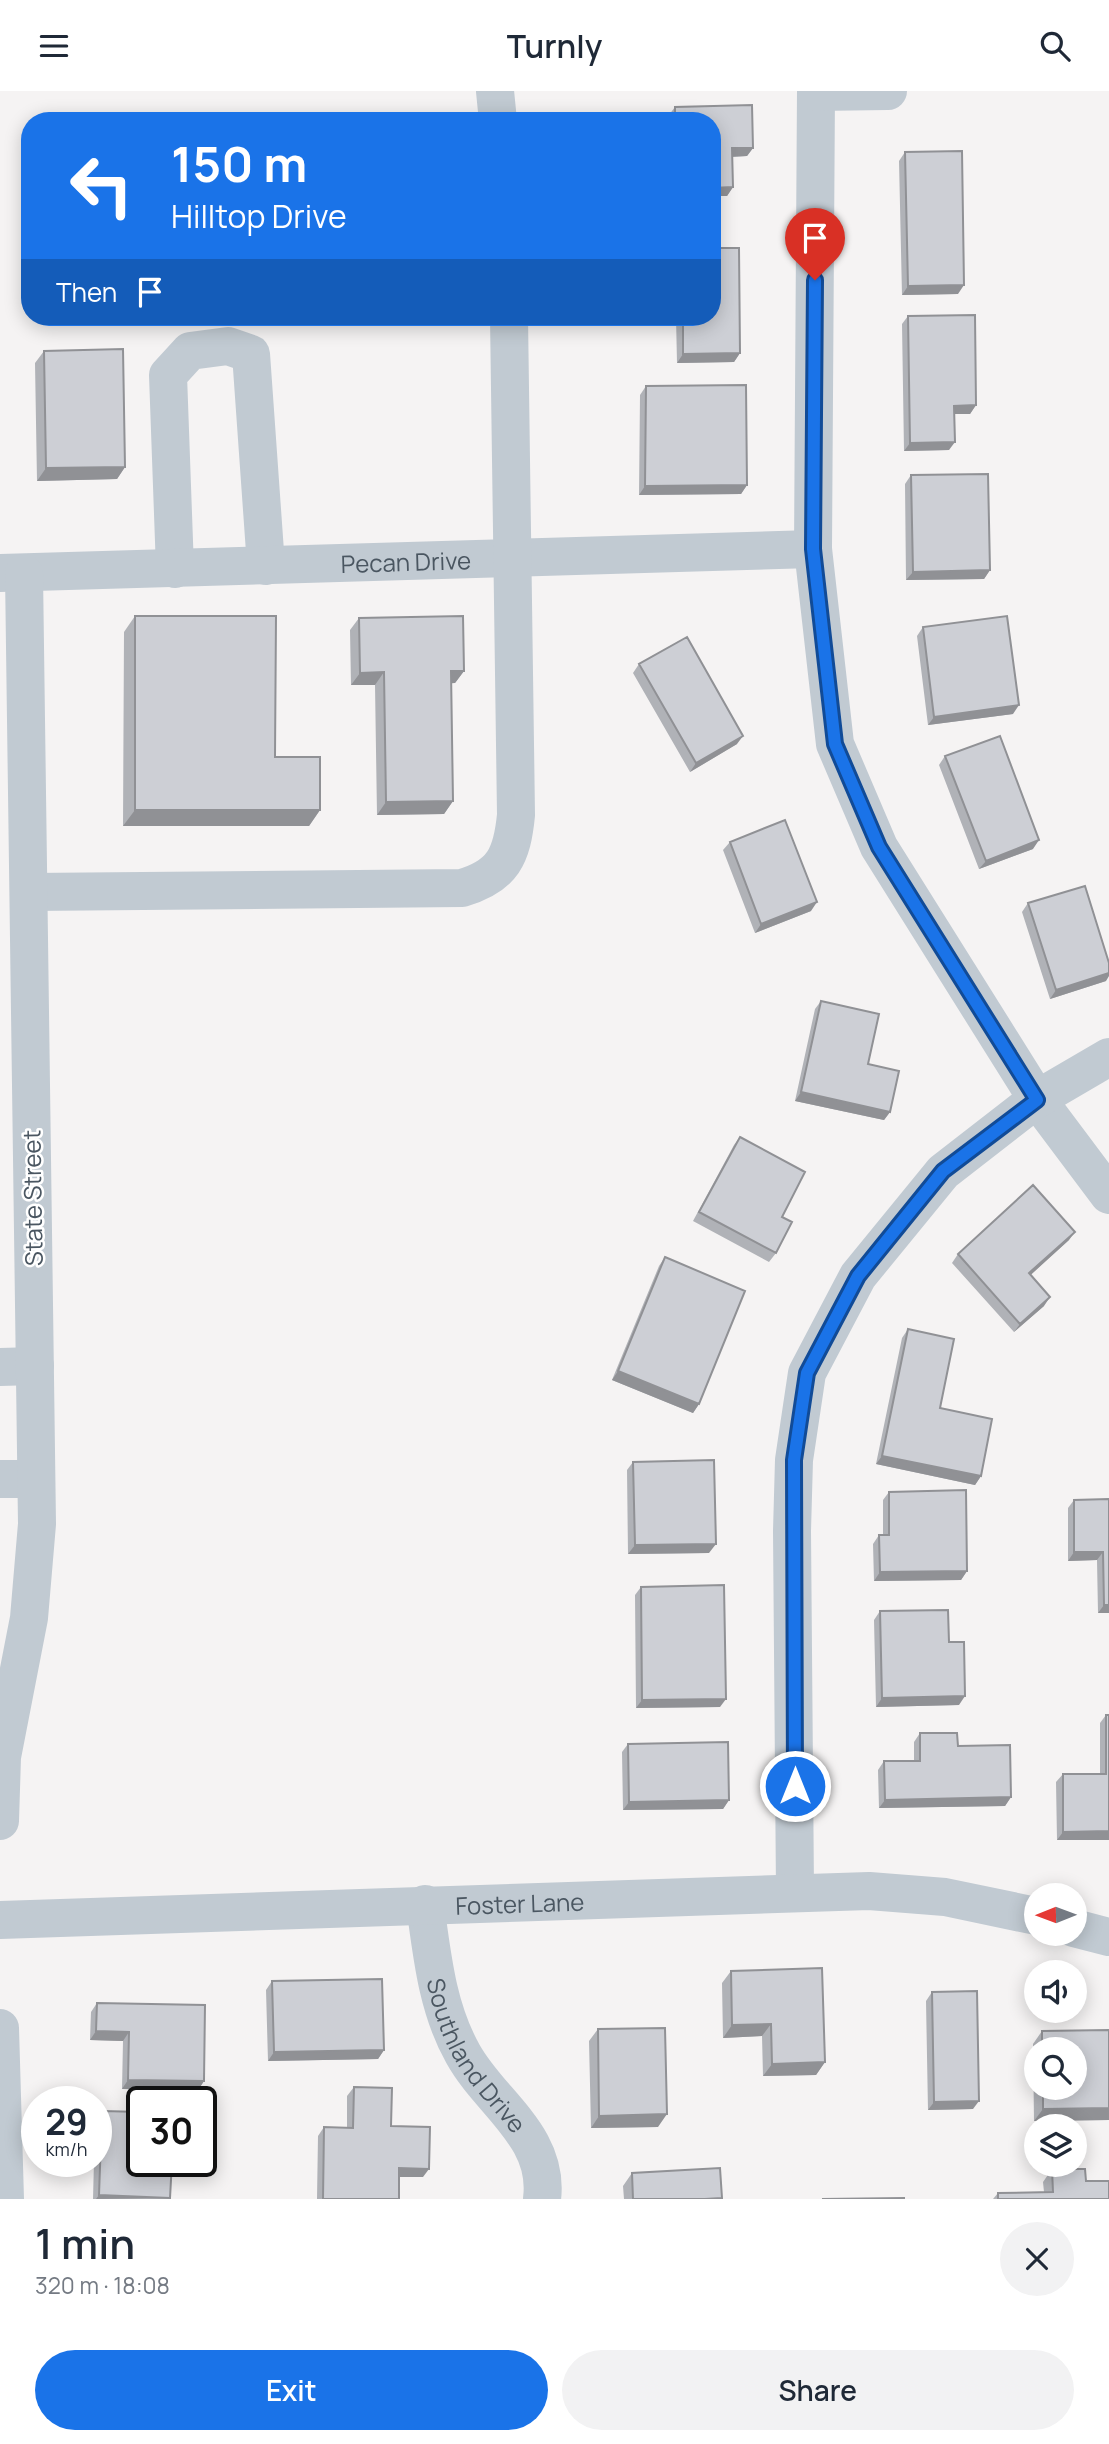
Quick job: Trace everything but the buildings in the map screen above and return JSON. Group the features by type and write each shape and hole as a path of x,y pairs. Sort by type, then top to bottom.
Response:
{"street":[{"path":"495,91 497,112"},
{"path":"888,91 816,92 813,549 835,744 879,847 1037,1100 1109,1195"},
{"path":"29,892 462,888 480,883 496,872 514,839 516,815 515,558 509,326"},
{"path":"175,569 169,375 190,351 228,346 251,354 266,566"},
{"name":"Pecan Drive","path":"12,573 813,549"},
{"name":"State Street","path":"0,1821 2,1756 29,1618 37,1524 18,1479 17,1367 29,892 12,573"},
{"path":"795,1891 794,1460 807,1373 858,1276 943,1171 1037,1100 1109,1057"},
{"name":"Foster Lane","path":"0,1920 795,1891 869,1891 945,1897 1024,1913"},
{"name":"Southland Drive","path":"425,1904 436,1985 463,2054 537,2149 542,2199"},
{"path":"1087,1931 1109,1937"},
{"path":"0,2028 5,2199"}],"route":[{"path":"795,1786 792,1531 794,1460 807,1373 858,1276 943,1171 1037,1100 879,847 835,744 813,549 815,280"}]}
